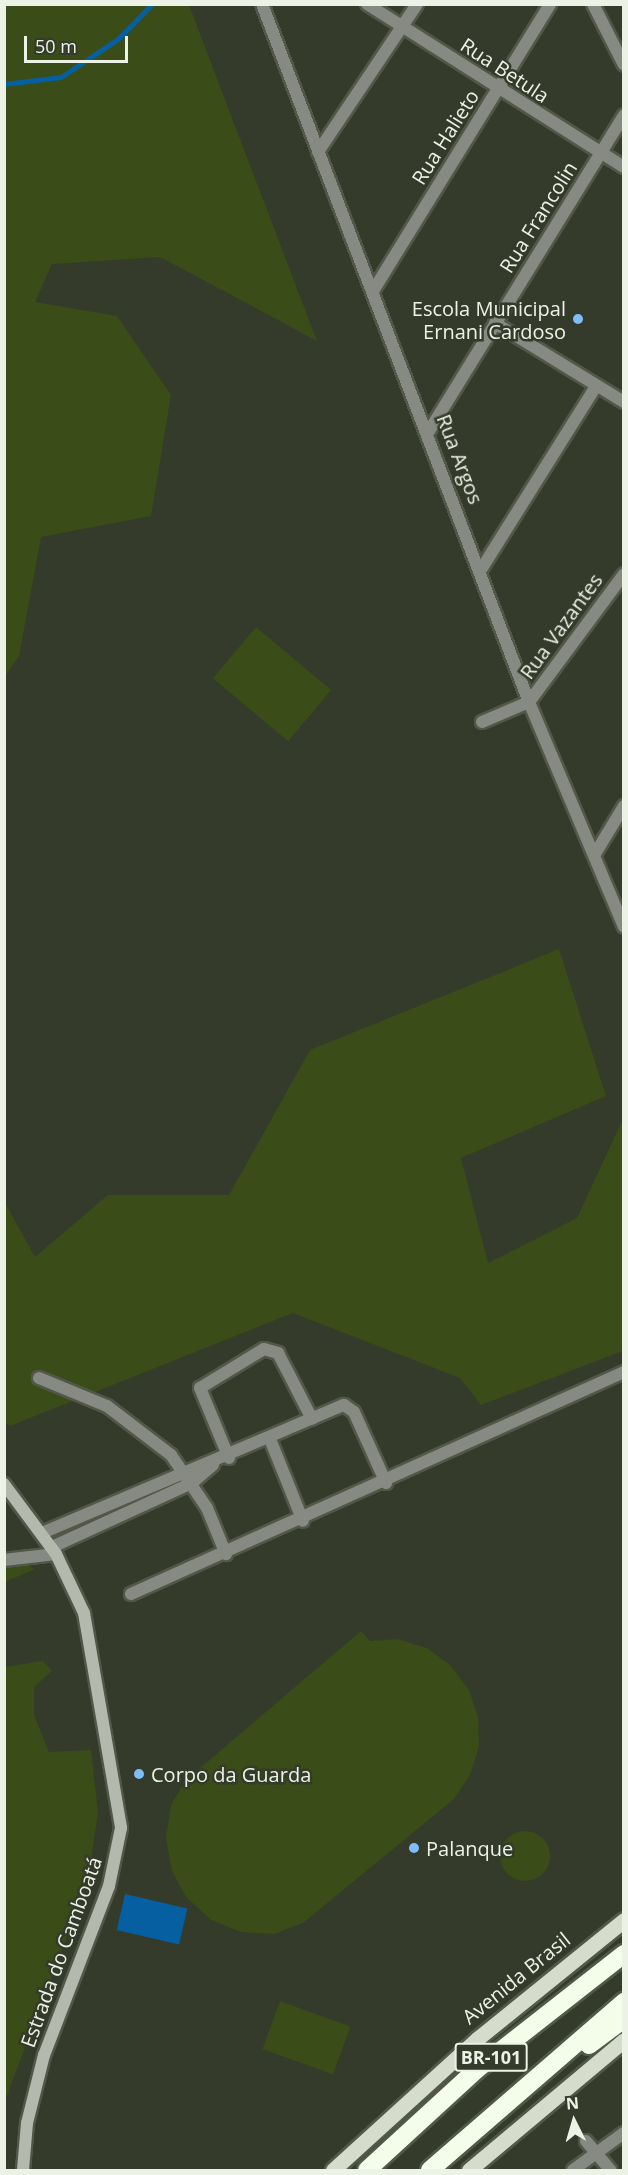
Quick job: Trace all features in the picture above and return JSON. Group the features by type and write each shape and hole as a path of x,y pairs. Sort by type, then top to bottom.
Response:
{"highway":[{"name":"BR-101","path":"367,2170 476,2070 624,1954"},
{"name":"BR-101","path":"430,2170 624,2002"},
{"path":"486,2121 624,2019"}],"main road":[{"name":"Estrada do Camboatá","path":"4,1484 54,1550 84,1613 121,1828 109,1886 44,2055 27,2123 23,2170"},
{"name":"Avenida Brasil","path":"333,2170 477,2039 624,1920"},
{"path":"469,2170 624,2040"}],"street":[{"name":"Rua Argos","path":"262,4 482,568 530,702 624,927"},
{"name":"Rua Betula","path":"367,4 497,90 624,166"},
{"path":"318,152 417,4"},
{"name":"Rua Halieto","path":"373,291 550,4"},
{"path":"593,4 624,65"},
{"name":"Rua Francolin","path":"429,432 624,115"},
{"path":"495,323 624,402"},
{"path":"482,568 596,386"},
{"name":"Rua Vazantes","path":"530,702 624,574"},
{"path":"482,722 530,702"},
{"path":"595,854 624,806"},
{"path":"229,1458 200,1388 264,1349 278,1353 312,1419"},
{"path":"131,1594 303,1521 624,1372"},
{"path":"39,1378 107,1406 184,1470 226,1554"},
{"path":"42,1533 184,1470 214,1464 229,1458 344,1405 351,1407 386,1483"},
{"path":"270,1439 303,1521"},
{"path":"4,1560 54,1550 118,1516 192,1483 214,1464"},
{"path":"113,1502 118,1516"},
{"path":"573,2170 624,2133"},
{"path":"585,2141 610,2170"}],"green space":[{"path":"5,4 189,5 317,341 160,257 52,264 35,302 117,316 171,395 151,516 41,537 19,656 5,676"},
{"path":"256,627 331,690 288,741 213,678"},
{"path":"559,949 606,1096 461,1158 488,1263 577,1218 623,1119 623,1351 481,1405 460,1378 293,1313 10,1426 4,1422 4,1201 35,1257 108,1195 229,1195 310,1050"},
{"path":"23,1563 35,1569 5,1582 5,1566"},
{"path":"361,1631 370,1641 397,1639 427,1648 450,1665 469,1690 478,1717 479,1747 470,1775 454,1799 303,1923 274,1934 241,1932 211,1920 186,1897 172,1871 166,1838 171,1805 186,1780"},
{"path":"43,1661 52,1671 34,1687 34,1715 49,1752 91,1750 98,1812 88,1881 5,2101 5,1667"},
{"path":"525,1831 539,1835 546,1842 550,1856 546,1870 539,1877 525,1881 511,1877 504,1870 500,1856 504,1842 511,1835"},
{"path":"280,2001 350,2027 333,2075 263,2049"}],"water":[{"path":"125,1894 187,1908 179,1944 117,1930"}],"waterway":[{"path":"4,84 61,77 118,39 152,4"}],"place":[{"name":"Escola Municipal Ernani Cardoso","path":"578,319"},
{"name":"Corpo da Guarda","path":"139,1774"},
{"name":"Palanque","path":"414,1848"}]}
